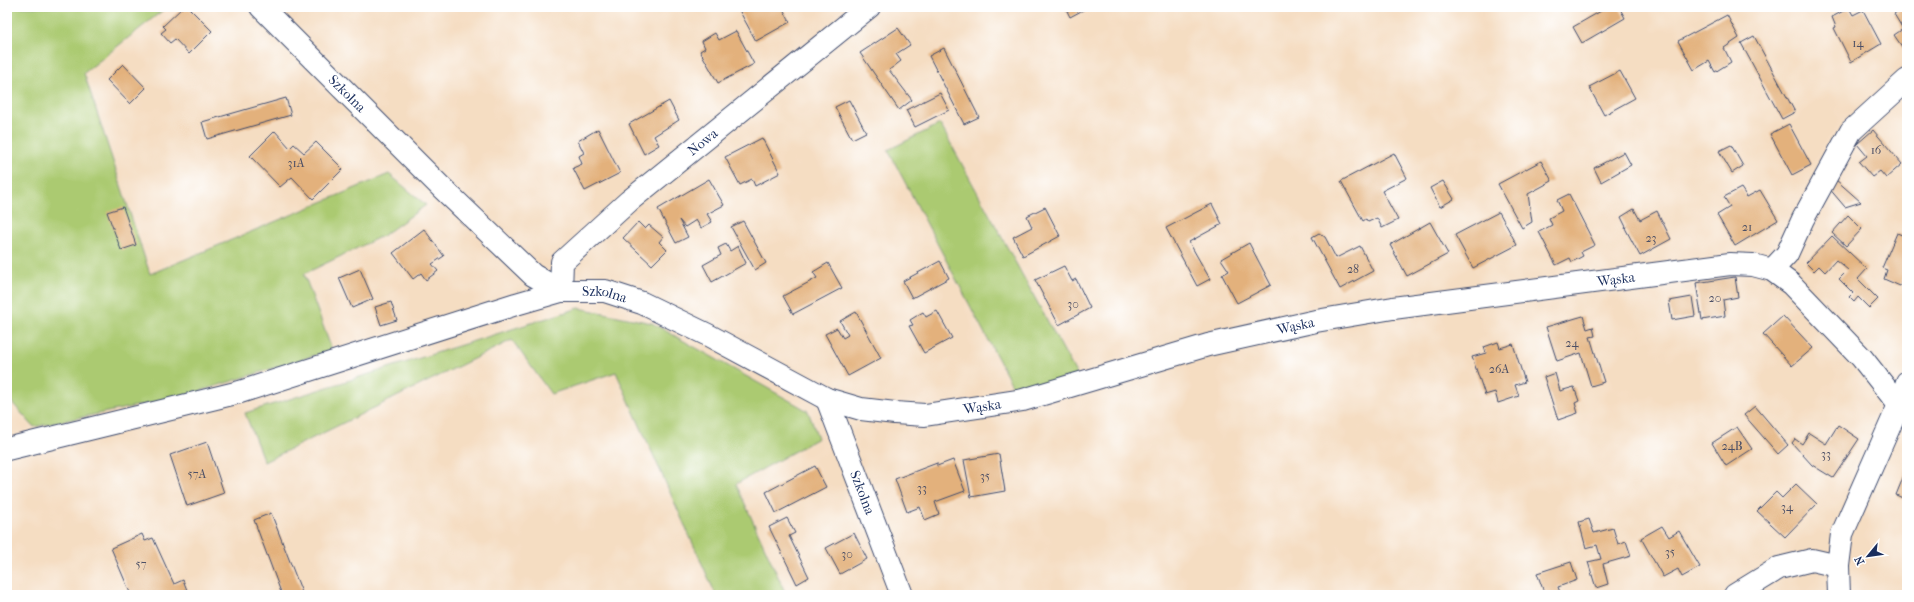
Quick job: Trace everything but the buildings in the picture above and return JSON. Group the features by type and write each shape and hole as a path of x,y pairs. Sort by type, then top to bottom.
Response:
{"street":[{"name":"Szkolna","path":"261,7 441,187 533,275 561,291 605,291 642,303 708,335 827,399 902,595"},
{"name":"Nowa","path":"561,291 562,262 629,201 868,7"},
{"path":"1772,270 1786,254 1803,219 1851,131 1907,80"},
{"name":"Wąska","path":"827,399 862,409 895,413 925,415 957,411 1023,400 1208,345 1316,320 1440,302 1730,264 1753,265 1772,270 1791,284 1862,358 1899,405"},
{"path":"7,449 240,392 561,291"},
{"path":"1839,595 1838,566 1842,534 1899,405 1907,382"},
{"path":"1735,595 1779,568 1812,560 1838,566"}],"green space":[{"path":"13,7 167,7 84,73 150,274 389,174 426,205 384,235 304,274 332,350 181,397 34,427 7,397 7,12"},
{"path":"940,124 1077,375 1015,391 888,150"},
{"path":"579,308 652,323 808,411 818,438 736,484 785,592 778,595 716,595 616,372 551,394 512,340 264,462 245,413"}]}
